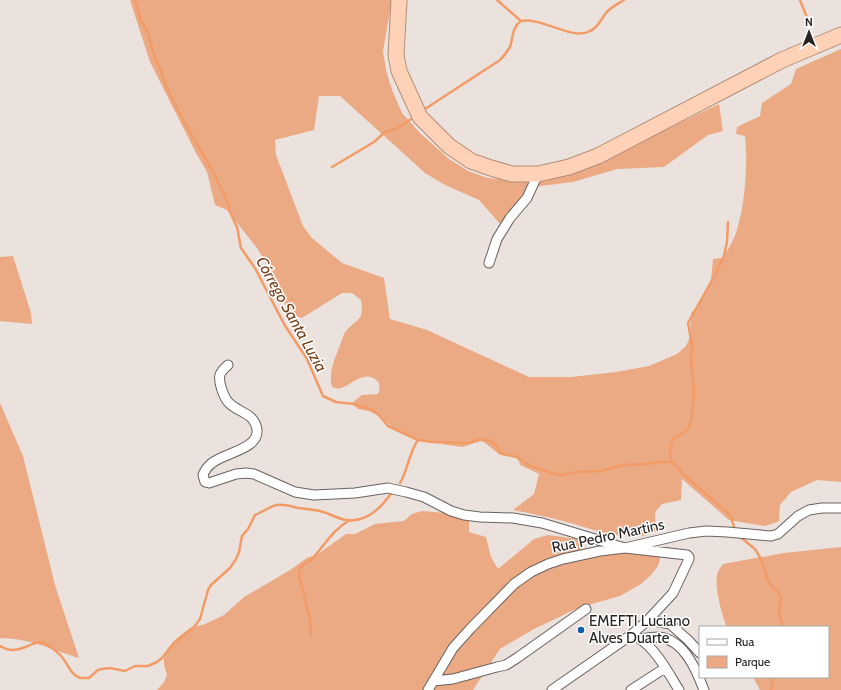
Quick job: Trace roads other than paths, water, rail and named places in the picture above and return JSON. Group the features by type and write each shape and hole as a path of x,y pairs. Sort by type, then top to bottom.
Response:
{"highway":[{"path":"399,0 396,55 399,70 420,117 449,146 471,161 512,174 538,174 569,167 598,156 782,60 841,35"}],"street":[{"path":"488,263 497,239 510,218 527,198 538,174"},
{"path":"228,365 221,373 220,378 226,399 230,404 252,417 256,424 257,435 254,441 248,445 212,462 203,475 205,482 209,483 236,474 254,474 295,492 314,496 355,494 388,488 424,497 451,511 464,515 513,518 542,523 625,548 687,555 689,557 673,593 648,620 631,636 552,690"},
{"name":"Rua Pedro Martins","path":"428,690 453,648 471,628 514,584 531,572 548,564 563,559 600,551 625,548 689,533 706,531 771,536 778,534 798,516 809,510 841,508"},
{"path":"433,681 453,679 506,665 586,609"},
{"path":"648,620 670,624 699,652"},
{"path":"631,636 640,639 651,649 679,690"},
{"path":"640,639 660,637 677,644 690,660 704,690"},
{"path":"631,690 665,668"}],"waterway":[{"name":"Córrego Santa Luzia","path":"135,0 141,21 148,33 153,51 168,90 226,198 230,212 237,227 241,248 255,268 284,324 307,359 323,396 336,402 354,404 372,410 378,414 388,426 418,440 468,443 481,439 488,440 494,443 501,453 517,457 529,465 551,473 562,475 576,472 601,471 623,465 673,462 685,476 728,513 731,517 735,530"},
{"path":"497,0 521,21"},
{"path":"425,109 500,60 510,47 514,29 521,21 538,22 566,31 583,33 595,28 612,7 624,0"},
{"path":"800,0 808,20"},
{"path":"332,167 374,142 385,132 396,129 411,119"},
{"path":"671,462 670,451 673,439 688,430 692,417 694,392 691,360 692,345 688,323 724,256 727,242 728,222"},
{"path":"400,483 418,440"},
{"path":"0,646 13,650 40,642 45,643 61,656 71,671 80,678 89,678 98,670 102,669 110,668 125,671 135,666 148,666 162,658 174,643 194,627 200,619 208,590 211,585 230,568 236,559 242,536 248,529 255,515 273,506 282,505 317,510 346,520 360,519 373,513 392,492"},
{"path":"311,636 310,620 299,575 300,569 312,559 338,528 350,520"},
{"name":"Córrego Santa Luzia","path":"739,536 755,549 761,559 769,582 781,598 779,613 783,626"},
{"name":"Córrego Santa Luzia","path":"771,690 774,678"}],"place":[{"name":"EMEFTI Luciano Alves Duarte","path":"581,630"}]}
